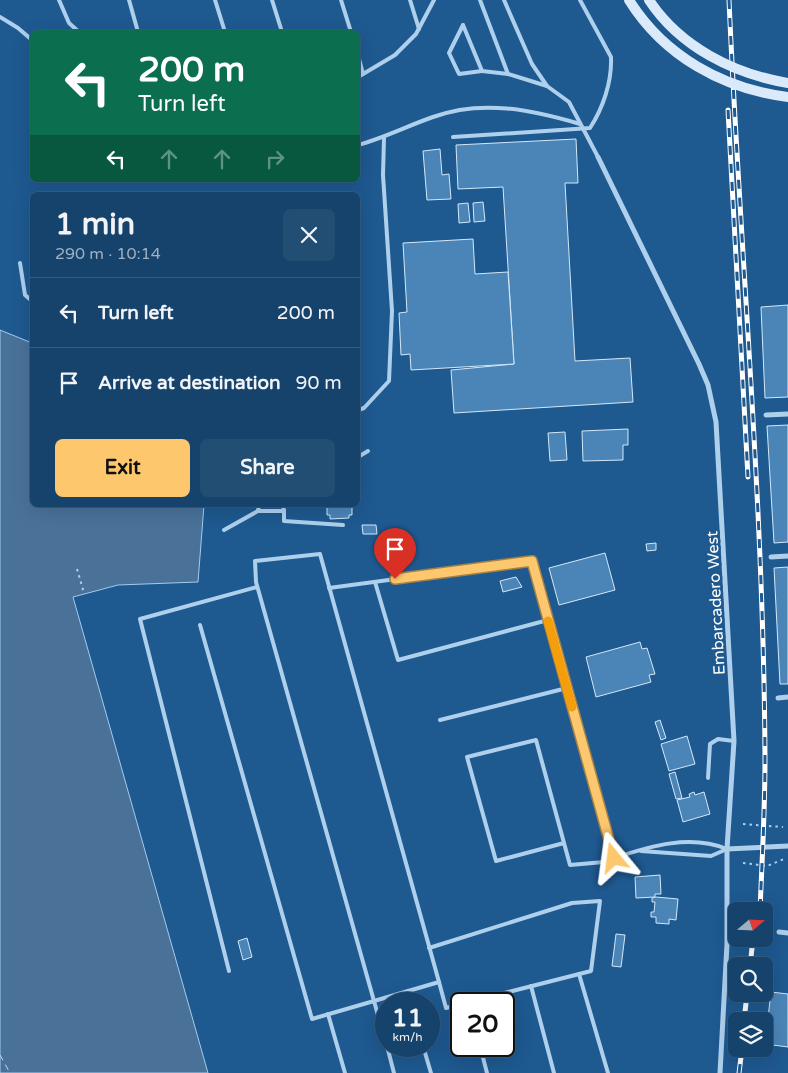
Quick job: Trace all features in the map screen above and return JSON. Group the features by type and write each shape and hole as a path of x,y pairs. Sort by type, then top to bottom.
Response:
{"main road":[{"path":"629,0 656,34 694,65 717,78 742,88 788,97"},
{"path":"649,0 668,23 704,53 747,74 788,83"}],"street":[{"name":"Embarcadero West","path":"598,157 699,364 713,404 719,452 734,740 727,849 727,953 720,1073"},
{"path":"766,415 788,414"},
{"path":"771,557 788,556"},
{"path":"778,698 788,697"},
{"path":"727,849 788,846"},
{"path":"780,932 788,933"}],"lane":[{"path":"59,0 69,23 77,30"},
{"path":"129,0 137,30"},
{"path":"215,0 224,30"},
{"path":"272,0 281,30"},
{"path":"341,0 350,30"},
{"path":"410,0 419,29"},
{"path":"360,76 395,55 419,29 434,0"},
{"path":"480,0 508,74"},
{"path":"504,0 532,64 547,86"},
{"path":"453,137 590,128 603,105 612,67 611,57 580,0"},
{"path":"0,17 30,38"},
{"path":"482,71 463,25 449,53 459,74 482,71 508,74 547,86 569,102 598,157"},
{"path":"360,63 363,74"},
{"path":"360,144 384,138 435,116 482,107 509,108 544,114 580,124"},
{"path":"360,409 364,408 389,381 392,311 383,175 384,138"},
{"path":"20,263 25,295 30,299"},
{"path":"360,456 368,451"},
{"path":"258,511 259,507"},
{"path":"283,507 284,521 343,525"},
{"path":"224,530 258,511 284,510"},
{"path":"375,1004 257,587 255,562 320,554 446,1008 450,1007"},
{"path":"329,588 532,561 614,858"},
{"path":"375,582 398,660 548,620"},
{"path":"229,971 140,619 257,587"},
{"path":"200,625 312,1019 439,982"},
{"path":"440,720 567,688"},
{"path":"708,778 710,744 718,739 734,740"},
{"path":"564,843 496,861 467,757 536,740 570,865 604,862 637,851 678,841 710,842 727,849"},
{"path":"637,851 711,856 727,849"},
{"path":"429,948 572,903 600,901 591,971 509,992"},
{"path":"579,974 608,1073"},
{"path":"531,986 554,1073"},
{"path":"328,1014 344,1073"},
{"path":"390,1057 394,1073"},
{"path":"426,1057 431,1073"},
{"path":"483,1057 487,1073"}],"path":[{"path":"77,569 84,593"},
{"path":"743,824 783,827"},
{"path":"743,863 767,866 784,859"}],"water":[{"path":"0,330 30,342 30,507 204,507 198,582 118,585 73,597 208,1073 0,1073"}],"building":[{"path":"576,139 578,183 565,183 575,361 630,358 633,402 454,413 451,370 514,364 503,187 458,189 456,145"},
{"path":"440,149 442,175 449,174 451,199 427,200 423,151"},
{"path":"483,202 485,221 474,222 473,203"},
{"path":"468,203 470,222 459,223 458,204"},
{"path":"473,239 475,274 508,272 514,364 411,370 410,354 401,355 399,313 407,312 403,243"},
{"path":"788,305 788,397 765,398 761,307"},
{"path":"788,425 788,542 774,543 767,426"},
{"path":"628,429 628,445 623,445 623,460 583,461 582,431"},
{"path":"565,432 567,460 550,461 548,433"},
{"path":"327,507 352,507 352,515 349,515 349,518 330,519 330,515 327,515"},
{"path":"362,525 376,525 377,534 363,534"},
{"path":"656,543 656,550 647,551 646,544"},
{"path":"605,553 615,590 559,605 549,568"},
{"path":"788,567 788,684 780,684 774,568"},
{"path":"516,577 522,587 503,592 500,581"},
{"path":"640,642 642,649 647,648 655,674 649,675 651,682 596,697 586,657"},
{"path":"660,720 666,738 661,740 655,722"},
{"path":"687,736 695,764 669,771 661,744"},
{"path":"675,772 682,798 676,799 669,774"},
{"path":"694,792 695,795 704,792 710,814 683,822 677,800 690,797 689,794"},
{"path":"660,875 661,894 655,894 655,897 636,898 635,877"},
{"path":"652,898 678,899 676,920 669,919 669,924 656,923 656,917 651,917 651,912 654,912 655,902 652,902"},
{"path":"616,934 625,935 621,967 612,966"},
{"path":"247,938 252,957 243,960 238,941"},
{"path":"773,992 788,994 788,1047 773,1045 773,1012 769,1012 770,1002 773,1002"}],"ferry route":[{"path":"0,1055 10,1073"}],"railway":[{"path":"729,0 761,570 765,760 760,902"},
{"path":"728,110 748,477"},
{"path":"751,957 752,948"},
{"path":"745,1012 746,1002"},
{"path":"739,1073 741,1057"}],"slow traffic":[{"path":"548,621 572,707"}],"route":[{"path":"395,579 532,561 614,858"}]}
